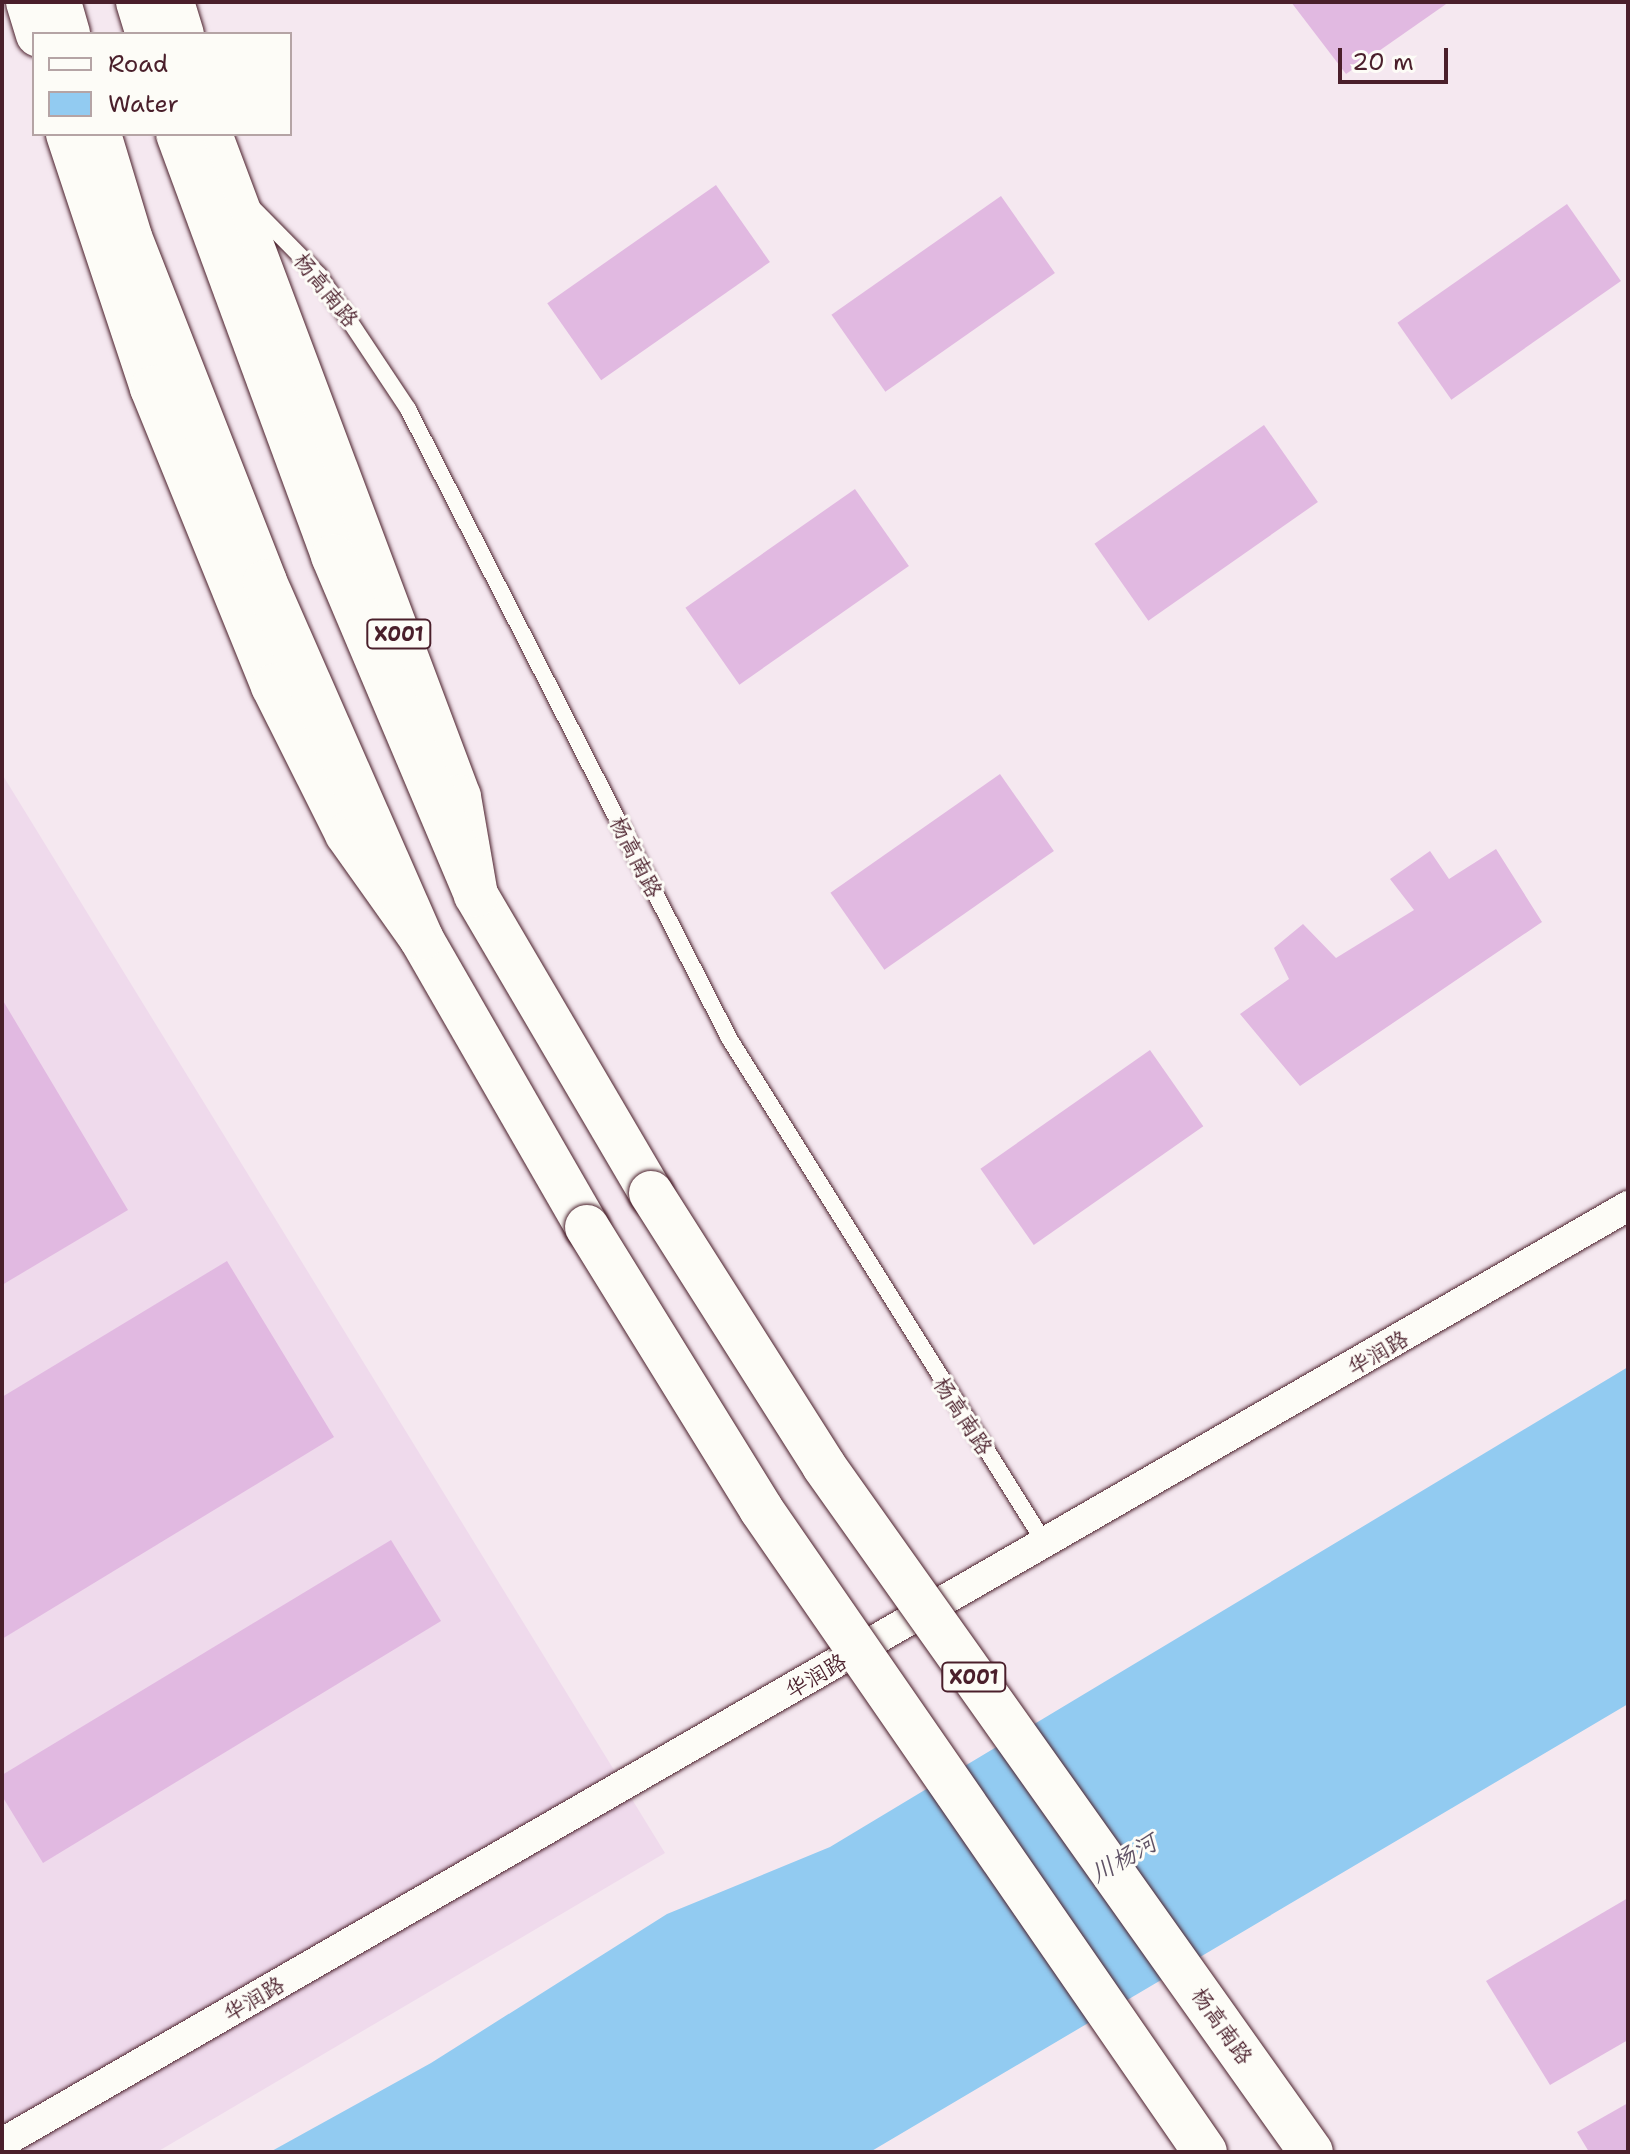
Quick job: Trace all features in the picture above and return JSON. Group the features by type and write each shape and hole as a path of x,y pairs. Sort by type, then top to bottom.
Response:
{"main road":[{"path":"28,2 37,32"},
{"path":"59,2 67,32"},
{"path":"138,2 147,32"},
{"path":"172,2 181,32"},
{"path":"69,136 152,388 273,686 347,834 421,938 587,1227 761,1509 1205,2152"},
{"path":"100,136 130,237 265,582 421,938"},
{"name":"杨高南路","path":"179,136 333,556 476,895 651,1193 824,1466 1311,2152"},
{"name":"杨高南路","path":"211,136 223,177 459,797 476,895"}],"street":[{"name":"华润路","path":"2,2143 1046,1545 1628,1206"}],"lane":[{"name":"杨高南路","path":"223,177 319,275 408,409 729,1038 1046,1545"}],"shaded area":[{"path":"2,774 665,1853 157,2152 2,2152"}],"water":[{"name":"川杨河","path":"1628,1367 1628,1704 870,2152 270,2152 431,2063 667,1914 830,1847"}],"building":[{"path":"1291,2 1449,2 1346,74"},
{"path":"716,185 770,262 601,380 547,303"},
{"path":"1001,196 1055,273 885,392 831,315"},
{"path":"1567,204 1621,281 1451,400 1397,323"},
{"path":"1264,425 1318,502 1148,621 1094,544"},
{"path":"855,489 909,566 739,685 685,608"},
{"path":"1000,774 1054,851 884,970 830,893"},
{"path":"1496,849 1542,922 1300,1086 1240,1014 1289,979 1274,948 1303,924 1336,958 1414,910 1390,879 1430,851 1449,879"},
{"path":"2,999 128,1210 2,1285"},
{"path":"1150,1050 1203,1126 1034,1245 980,1169"},
{"path":"227,1261 334,1437 2,1639 2,1397"},
{"path":"391,1540 441,1621 43,1863 2,1796 2,1775"},
{"path":"1628,1898 1628,2040 1550,2085 1486,1981"},
{"path":"1628,2103 1628,2152 1589,2152 1577,2132"}]}
